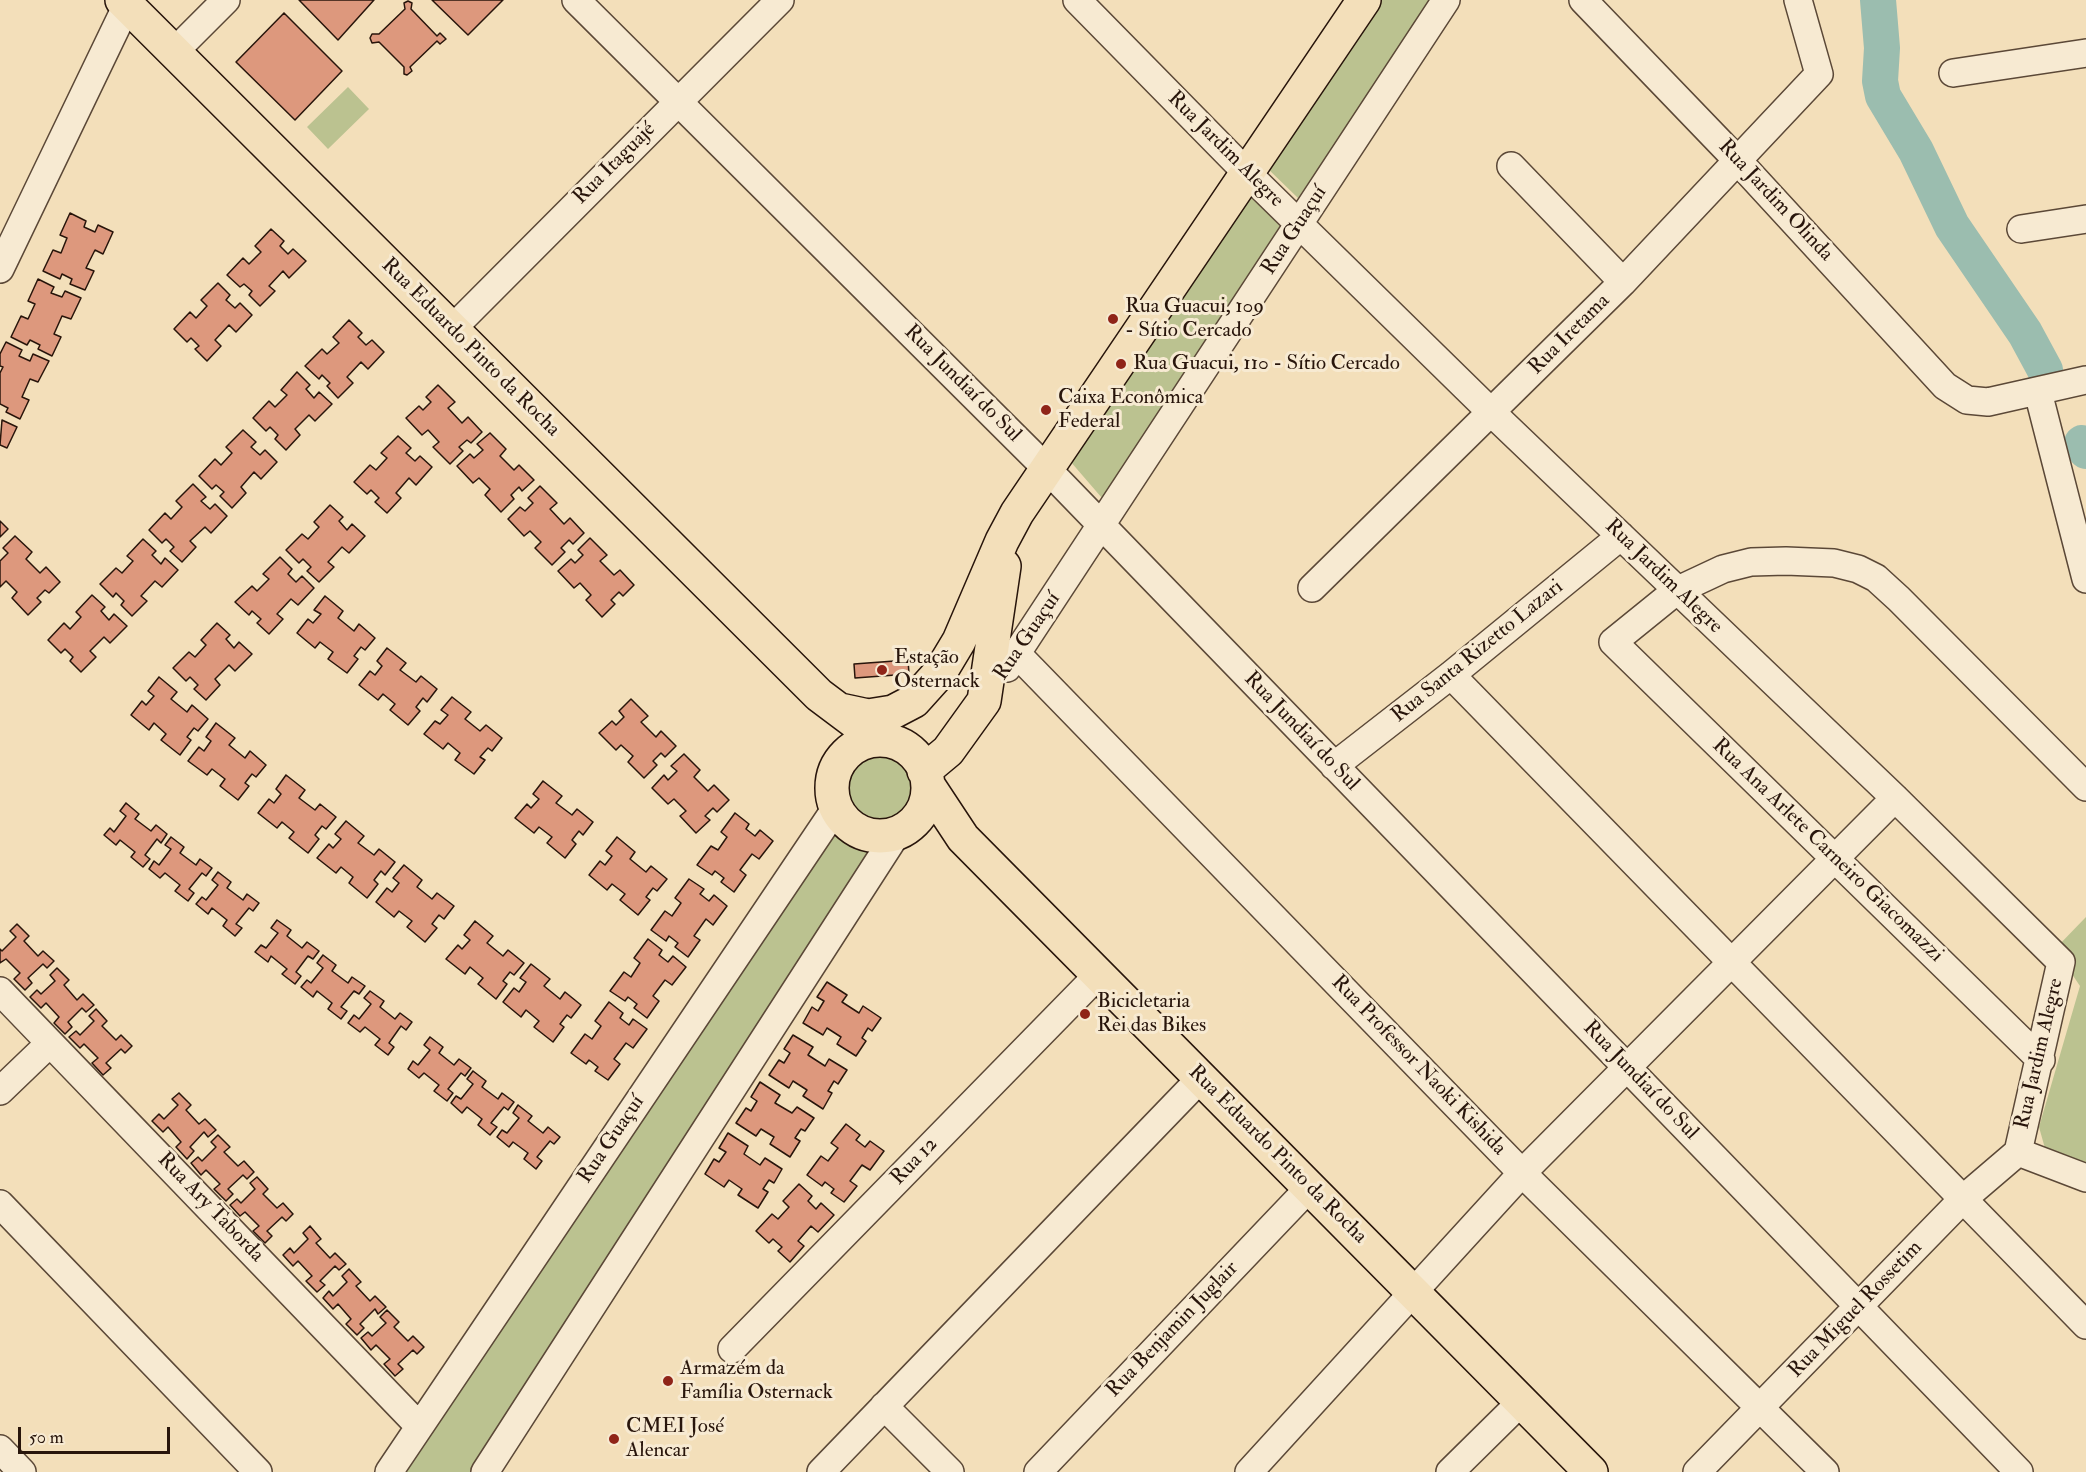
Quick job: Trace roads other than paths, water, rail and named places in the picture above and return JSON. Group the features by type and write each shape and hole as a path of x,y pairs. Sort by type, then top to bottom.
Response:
{"main road":[{"name":"Rua Guaçuí","path":"903,708 922,694 940,671 958,641 1010,526 1364,0"},
{"name":"Rua Eduardo Pinto da Rocha","path":"124,3 826,701 886,741"},
{"name":"Rua Guaçuí","path":"926,778 984,701 1010,526"},
{"path":"958,641 971,648 982,661 984,701"},
{"name":"Rua Eduardo Pinto da Rocha","path":"826,701 854,715 868,716 903,708"},
{"name":"Rua Eduardo Pinto da Rocha","path":"826,701 838,764"},
{"path":"886,741 903,708"},
{"path":"902,831 923,810 926,778 917,758 907,748 886,741 863,743 849,751 838,764 832,778 832,793 836,808 844,821 868,835 883,837 902,831 963,838"},
{"name":"Rua Eduardo Pinto da Rocha","path":"926,778 963,838 1591,1472"}],"street":[{"path":"174,52 226,0"},
{"name":"Rua Jundiaí do Sul","path":"576,0 1047,469 2019,1472"},
{"name":"Rua Itaguajé","path":"452,329 780,0"},
{"name":"Rua Jardim Alegre","path":"1077,0 1247,173 1491,412 1895,798 2061,962 2041,1060 2018,1152 2086,1178"},
{"name":"Rua Guaçuí","path":"984,701 1101,527 1446,0"},
{"name":"Rua Jardim Olinda","path":"1583,0 1738,161 1946,386 1968,400 1988,402 2038,392"},
{"name":"Rua Iretama","path":"1312,588 1623,282 1819,74 1798,0"},
{"path":"0,269 124,3"},
{"path":"1953,73 2086,53"},
{"path":"1511,166 1623,282"},
{"path":"2021,230 2086,219"},
{"path":"2079,388 2038,392 2086,579"},
{"name":"Rua Santa Rizetto Lazari","path":"1334,766 1621,536"},
{"path":"1676,591 1723,569 1751,562 1834,563 1867,573 1899,599 2086,787"},
{"name":"Rua Ana Arlete Carneiro Giacomazzi","path":"1676,591 1613,642 2041,1060"},
{"name":"Rua Professor Naoki Kishida","path":"1017,654 1522,1173 1825,1472"},
{"path":"1450,675 2086,1325"},
{"path":"1249,1472 1522,1173 1834,856 1895,798"},
{"name":"Rua Guaçuí","path":"388,1472 836,808"},
{"path":"484,1472 902,831"},
{"name":"Rua 12","path":"732,1349 1098,975"},
{"name":"Rua Ary Taborda","path":"0,991 419,1426"},
{"path":"0,1091 50,1043"},
{"path":"821,1472 1201,1078"},
{"name":"Rua Miguel Rossetim","path":"1697,1472 1861,1307 1963,1199 2018,1152"},
{"name":"Rua Benjamin Juglair","path":"1038,1472 1309,1188"},
{"path":"0,1204 258,1472"},
{"path":"1450,1472 1521,1402"},
{"path":"884,1406 950,1472"},
{"path":"0,1449 22,1472"}],"waterway":[{"path":"1878,0 1882,48 1880,81 1883,96 1916,151 1952,226 2025,333 2045,370"},
{"path":"2082,443 2086,451"}],"place":[{"name":"Rua Guacui, 109 - Sítio Cercado","path":"1113,319"},
{"name":"Rua Guacui, 110 - Sítio Cercado","path":"1121,364"},
{"name":"Caixa Econômica Federal","path":"1046,410"},
{"name":"Estação Osternack","path":"882,670"},
{"name":"Bicicletaria Rei das Bikes","path":"1085,1014"},
{"name":"Armazém da Família Osternack","path":"668,1381"},
{"name":"CMEI José Alencar","path":"614,1439"}]}
